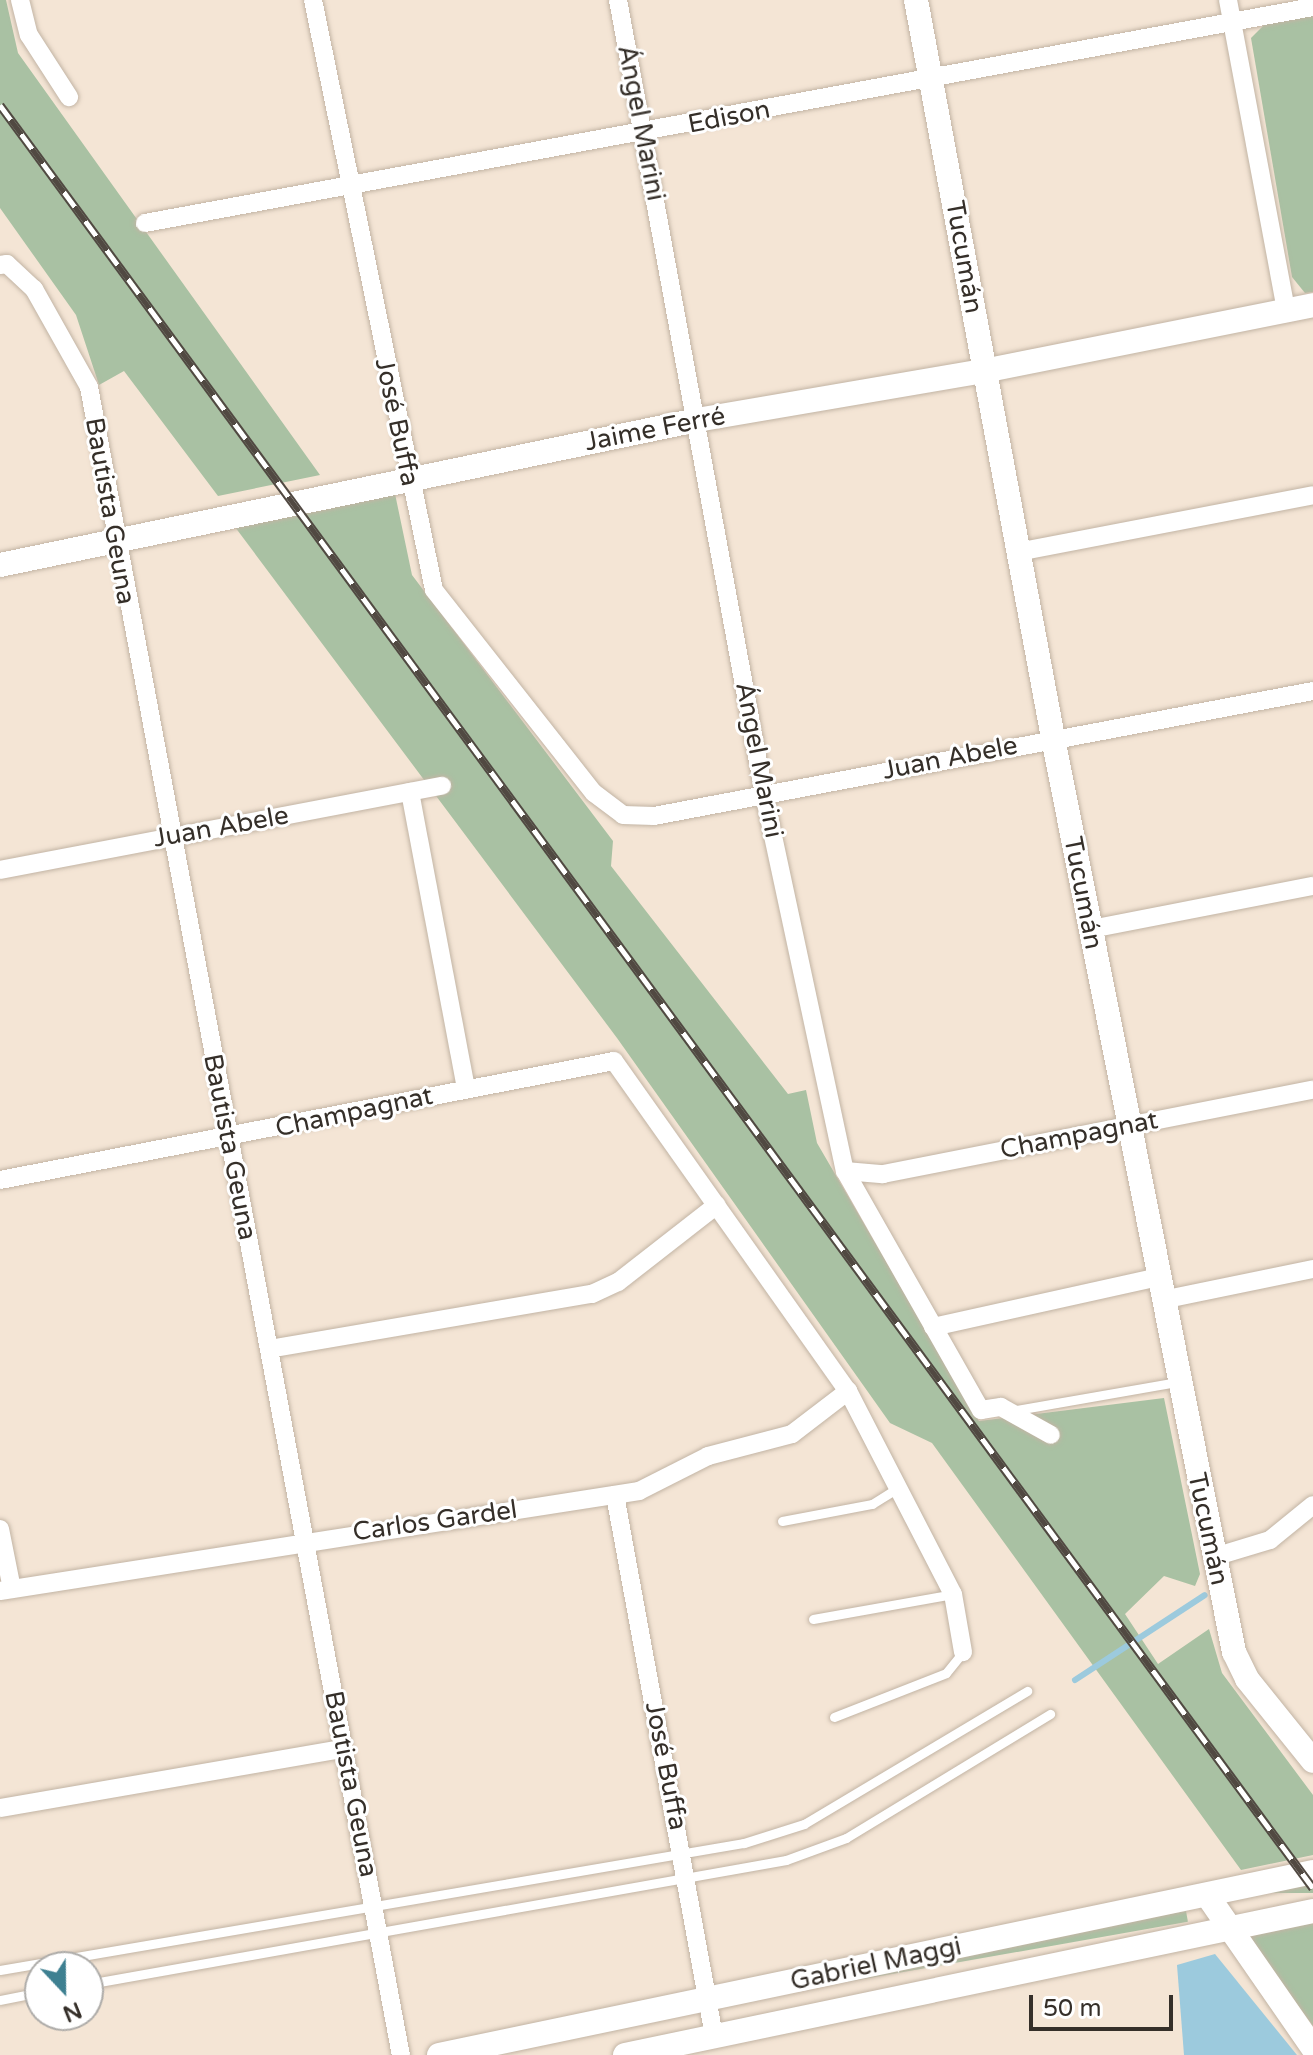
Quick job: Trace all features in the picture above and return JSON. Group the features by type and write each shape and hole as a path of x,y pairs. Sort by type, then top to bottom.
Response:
{"street":[{"path":"20,0 29,35 69,97"},
{"name":"José Buffa","path":"313,0 347,187 434,590 594,793"},
{"name":"Ángel Marini","path":"618,0 764,794 845,1171 981,1410 1011,1411 1051,1435"},
{"name":"Tucumán","path":"916,0 1053,738 1177,1382 1234,1652 1247,1679 1313,1761"},
{"path":"1228,0 1286,310"},
{"name":"Edison","path":"145,223 643,134 1313,7"},
{"name":"Bautista Geuna","path":"4,265 56,320 89,387 115,542 401,2055"},
{"name":"Jaime Ferré","path":"0,565 697,420 984,371 1313,305"},
{"path":"1018,552 1313,495"},
{"name":"Juan Abele","path":"594,793 623,815 654,816 1313,691"},
{"name":"Juan Abele","path":"0,870 442,786"},
{"path":"410,792 466,1089"},
{"path":"1091,929 1313,886"},
{"name":"Champagnat","path":"0,1180 614,1061 717,1205"},
{"name":"Champagnat","path":"845,1171 883,1174 1313,1090"},
{"path":"269,1349 592,1294 618,1282 717,1205 848,1391 953,1594 963,1652"},
{"path":"933,1327 1160,1288 1313,1269"},
{"name":"Carlos Gardel","path":"6,1590 639,1491 708,1456 770,1445 848,1391"},
{"name":"José Buffa","path":"615,1495 714,2036"},
{"path":"1214,1557 1270,1540 1313,1505"},
{"path":"0,1529 6,1590"},
{"path":"0,1808 342,1749"},
{"name":"Gabriel Maggi","path":"439,2055 1313,1872"},
{"path":"1207,1895 1313,2048"},
{"name":"Gabriel Maggi","path":"625,2055 1313,1911"},
{"path":"826,1975 832,2012"}],"lane":[{"path":"1011,1411 1177,1382"},
{"path":"782,1521 872,1504 898,1488"},
{"path":"813,1619 953,1594"},
{"path":"834,1717 946,1673 963,1652"},
{"path":"0,1970 744,1843 804,1824 1027,1691"},
{"path":"104,1981 786,1860 846,1838 1050,1714"},
{"path":"0,2000 24,1995"}],"green space":[{"path":"0,0 6,0 18,53 320,475 218,496 124,371 99,385 76,315 0,208"},
{"path":"1313,15 1313,292 1305,293 1292,277 1251,38 1265,24"},
{"path":"394,489 412,575 613,841 611,866 788,1094 806,1090 817,1143 979,1421 1164,1398 1200,1574 1195,1586 1164,1576 1125,1614 1158,1664 1209,1629 1222,1673 1313,1795 1313,1855 1241,1870 932,1443 890,1423 617,1038 235,527"},
{"path":"1228,1882 1313,1882 1313,1893 1228,1893"},
{"path":"1186,1911 1188,1922 845,1982 843,1971"},
{"path":"1313,1919 1313,2026 1245,1934"}],"water":[{"path":"1215,1954 1297,2055 1184,2055 1177,1965"}],"waterway":[{"path":"1075,1680 1205,1595"}],"railway":[{"path":"0,105 1313,1888"}]}
